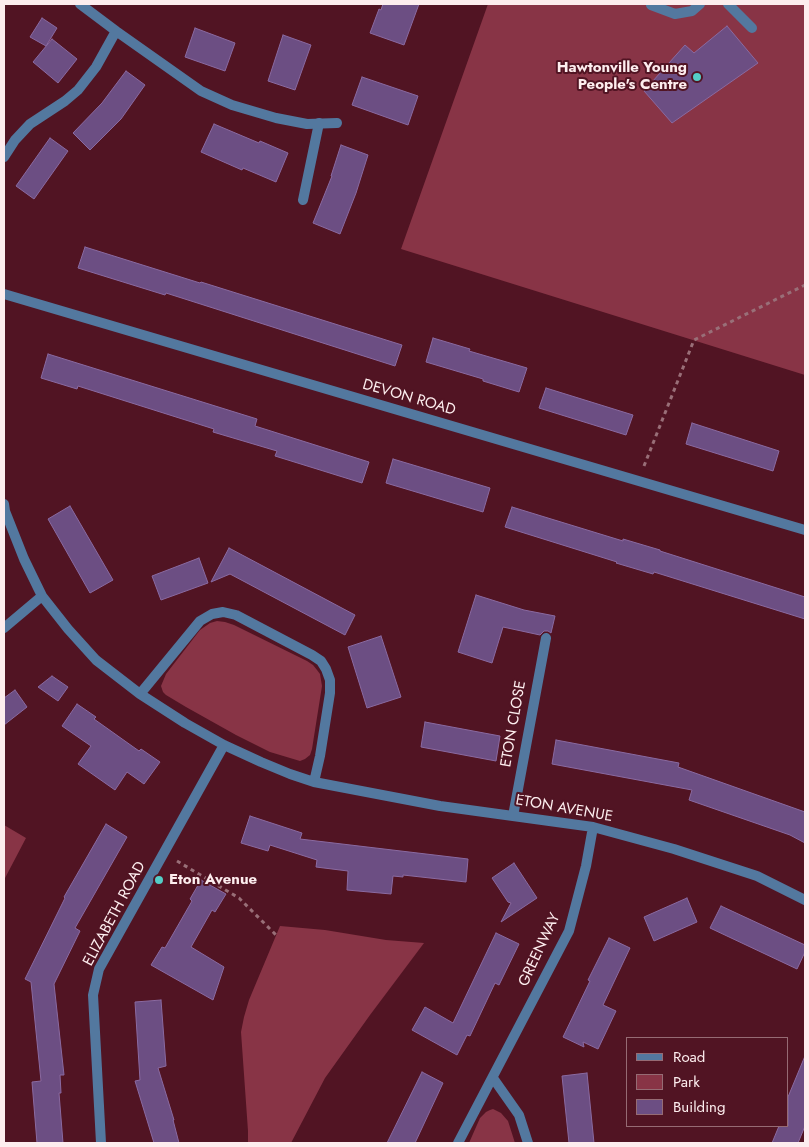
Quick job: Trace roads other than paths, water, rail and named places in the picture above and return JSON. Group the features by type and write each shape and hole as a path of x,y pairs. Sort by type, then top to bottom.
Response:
{"street":[{"path":"80,4 201,92 232,105 276,118 307,124 337,123"},
{"path":"650,5 676,14 692,11 700,4"},
{"path":"728,4 752,28"},
{"path":"4,157 15,140 30,124 78,90 96,67 116,31"},
{"path":"303,200 319,123"},
{"name":"DEVON ROAD","path":"4,294 805,530"},
{"name":"ETON AVENUE","path":"4,504 24,560 42,596 96,660 140,694 224,745 276,768 314,782 440,806 593,827 674,849 757,876 805,900"},
{"path":"4,628 42,596"},
{"path":"140,694 200,621 212,614 223,612 236,615 312,655 321,661 326,669 330,680 330,693 314,782"},
{"name":"ETON CLOSE","path":"513,816 546,638"},
{"name":"ELIZABETH ROAD","path":"101,1143 94,995 100,969 224,745"},
{"name":"GREENWAY","path":"458,1143 569,931 586,866 593,827"},
{"path":"493,1078 519,1115 528,1143"}],"place":[{"name":"Hawtonville Young People's Centre","path":"697,77"},
{"name":"Eton Avenue","path":"159,880"}]}
